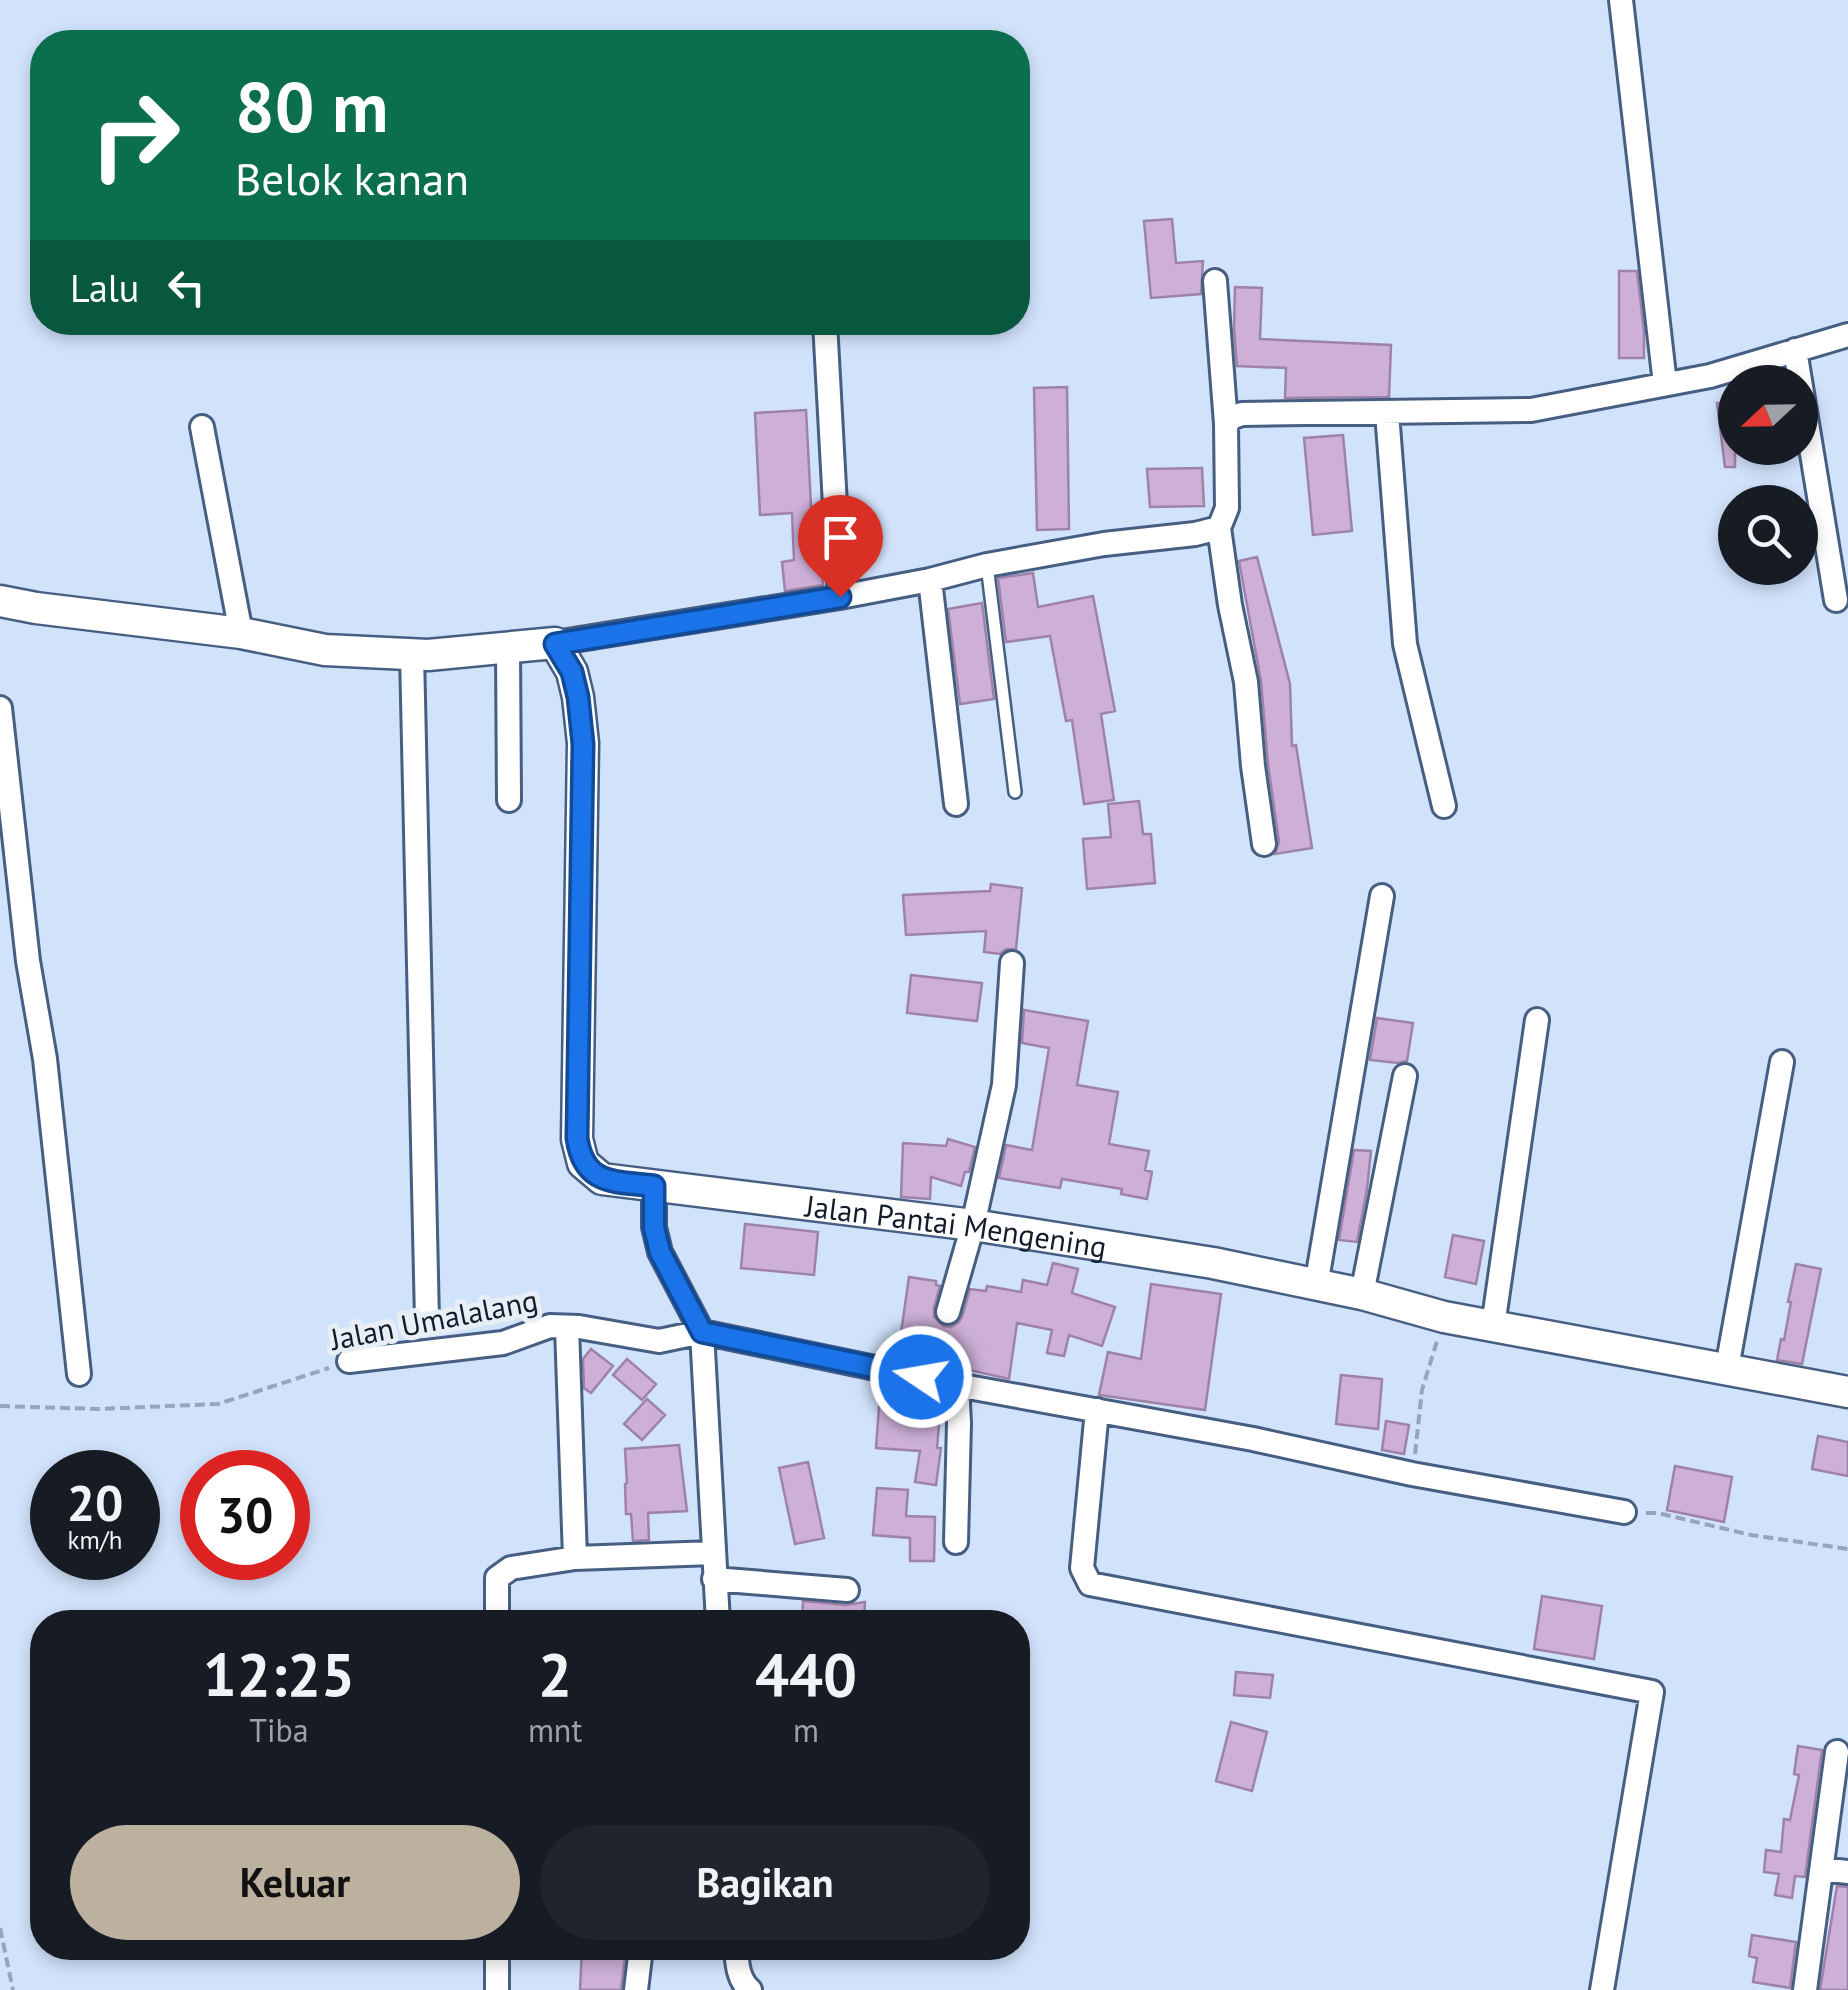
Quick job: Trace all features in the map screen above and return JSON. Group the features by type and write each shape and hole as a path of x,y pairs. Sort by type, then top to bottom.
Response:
{"street":[{"path":"1621,0 1665,384"},
{"path":"1215,281 1226,424 1227,508 1220,528 1246,682 1264,844"},
{"path":"826,335 840,597"},
{"path":"1226,424 1242,414 1530,410 1710,376 1848,335"},
{"path":"1795,350 1836,600"},
{"path":"1387,413 1406,644 1444,806"},
{"path":"202,427 241,633"},
{"path":"0,601 241,633 325,650 428,655 555,644 840,597 1104,544 1220,528"},
{"path":"930,580 956,804"},
{"name":"Jalan Pantai Mengening","path":"555,644 572,672 583,744 577,1138 583,1163 602,1178 974,1225 1214,1263 1362,1294 1444,1317 1848,1392"},
{"path":"508,648 509,800"},
{"path":"412,654 427,1320"},
{"path":"0,708 28,961 45,1059 79,1374"},
{"path":"1316,1286 1382,896"},
{"path":"948,1312 974,1225 1004,1085 1012,963"},
{"path":"1493,1326 1537,1020"},
{"path":"1726,1368 1782,1062"},
{"path":"1362,1294 1404,1076"},
{"path":"654,1186 654,1228 660,1252 702,1338 717,1610"},
{"name":"Jalan Umalalang","path":"349,1362 504,1342 550,1326 659,1341 702,1338"},
{"path":"567,1326 574,1558"},
{"path":"702,1338 1624,1512"},
{"path":"956,1542 958,1385"},
{"path":"1096,1410 1082,1568 1090,1584 1652,1692 1602,1990"},
{"path":"497,1610 497,1578 511,1568 574,1558 713,1553"},
{"path":"714,1579 847,1590"},
{"path":"1806,1990 1838,1752"},
{"path":"1822,1869 1848,1872"},
{"path":"497,1960 497,1990"},
{"path":"636,1990 640,1960"},
{"path":"737,1960 739,1974 750,1990"}],"lane":[{"path":"987,566 1015,792"}],"path":[{"path":"1412,1474 1422,1390 1444,1317"},
{"name":"Jalan Umalalang","path":"0,1406 98,1409 218,1404 349,1362"},
{"path":"1624,1512 1658,1513 1752,1535 1848,1549"},
{"path":"0,1928 13,1990"}],"building":[{"path":"1172,219 1176,263 1203,261 1201,294 1151,298 1144,221"},
{"path":"1619,271 1637,271 1644,358 1619,358"},
{"path":"1235,287 1262,288 1260,339 1391,345 1389,397 1285,398 1286,368 1237,366"},
{"path":"1067,387 1069,529 1037,530 1034,388"},
{"path":"806,410 812,524 818,524 823,585 785,591 782,562 794,560 792,513 760,515 755,413"},
{"path":"1343,435 1352,531 1313,535 1304,438"},
{"path":"1202,468 1204,506 1150,507 1147,469"},
{"path":"1257,557 1290,684 1292,746 1296,745 1312,848 1275,854 1279,842 1261,681 1239,561"},
{"path":"1033,573 1038,607 1093,596 1115,711 1101,714 1114,800 1084,804 1072,720 1066,721 1050,636 1006,642 998,578"},
{"path":"982,603 994,699 960,704 948,609"},
{"path":"1139,801 1143,834 1151,834 1155,883 1087,889 1083,839 1111,837 1108,804"},
{"path":"991,884 1022,888 1016,949 1000,954 984,952 986,931 906,935 903,895 990,891"},
{"path":"911,975 982,983 977,1021 907,1013"},
{"path":"1024,1010 1088,1021 1077,1085 1118,1092 1109,1144 1149,1151 1145,1170 1152,1172 1147,1199 1121,1194 1122,1189 1062,1179 1060,1188 999,1178 1006,1145 1032,1150 1049,1048 1022,1043"},
{"path":"1377,1018 1413,1023 1407,1061 1370,1060"},
{"path":"948,1139 975,1147 961,1186 931,1177 930,1199 901,1197 903,1143 946,1146"},
{"path":"1354,1150 1371,1151 1357,1242 1339,1240"},
{"path":"745,1224 818,1232 814,1275 741,1268"},
{"path":"1453,1235 1484,1241 1476,1284 1445,1277"},
{"path":"1053,1263 1078,1269 1072,1293 1115,1307 1102,1346 1069,1335 1064,1356 1047,1353 1052,1330 1017,1323 1009,1379 952,1366 957,1343 924,1338 921,1358 898,1354 909,1277 936,1281 940,1286 934,1317 943,1326 951,1327 962,1317 970,1289 986,1291 987,1286 1021,1292 1023,1280 1047,1285"},
{"path":"1796,1264 1821,1269 1802,1364 1777,1360"},
{"path":"1151,1284 1221,1294 1205,1410 1099,1395 1108,1352 1141,1359"},
{"path":"591,1349 613,1366 591,1393 584,1388 583,1359"},
{"path":"627,1359 656,1384 642,1400 613,1375"},
{"path":"1341,1375 1382,1379 1378,1429 1336,1424"},
{"path":"880,1393 941,1400 936,1485 915,1482 920,1451 876,1448"},
{"path":"647,1399 665,1415 642,1440 624,1424"},
{"path":"1386,1421 1409,1425 1404,1454 1382,1450"},
{"path":"1818,1436 1848,1442 1848,1476 1812,1469"},
{"path":"679,1445 687,1511 648,1513 649,1540 633,1541 631,1514 626,1514 625,1449"},
{"path":"808,1462 824,1538 795,1544 779,1468"},
{"path":"1675,1466 1732,1477 1724,1522 1667,1510"},
{"path":"877,1488 908,1490 906,1516 935,1517 934,1561 910,1561 910,1538 873,1535"},
{"path":"1542,1596 1602,1606 1594,1659 1534,1649"},
{"path":"803,1601 846,1605 865,1602 865,1610 803,1610"},
{"path":"1236,1672 1273,1675 1270,1698 1234,1695"},
{"path":"1231,1722 1267,1732 1252,1791 1216,1781"},
{"path":"1798,1746 1822,1750 1805,1877 1795,1876 1792,1898 1775,1895 1779,1874 1764,1872 1766,1850 1781,1852 1784,1819 1790,1820 1799,1775 1794,1774"},
{"path":"1837,1886 1848,1887 1848,1990 1820,1990"},
{"path":"1752,1935 1796,1942 1790,1988 1753,1982 1757,1958 1749,1956"},
{"path":"581,1960 625,1960 621,1990 580,1990"}],"route":[{"path":"840,597 555,644 572,672 583,744 577,1138 583,1163 602,1178 654,1186 654,1228 660,1252 702,1332 921,1377"}]}
